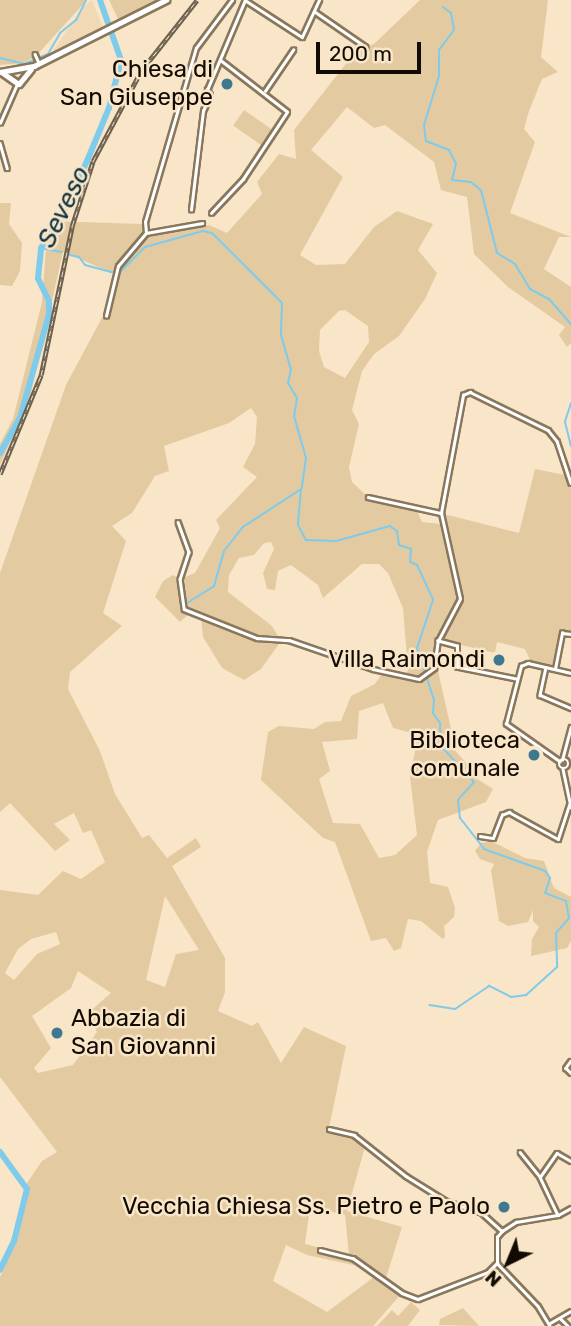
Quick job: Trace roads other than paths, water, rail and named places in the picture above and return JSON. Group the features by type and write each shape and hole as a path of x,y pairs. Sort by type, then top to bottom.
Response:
{"main road":[{"path":"13,79 36,60 108,32 166,0"},
{"path":"0,72 13,79"},
{"path":"13,79 23,73"}],"street":[{"path":"146,233 145,222 196,48 232,0"},
{"path":"191,210 203,111 210,95 209,83 221,61 245,0 302,37 319,0"},
{"path":"314,11 366,47"},
{"path":"265,91 293,50"},
{"path":"211,213 243,179 287,111 265,91 221,61"},
{"path":"0,123 13,92 13,79"},
{"path":"0,143 7,169"},
{"path":"106,316 118,266 146,233 202,223"},
{"path":"178,522 190,552 180,579 184,609 257,638 289,640 373,669 419,679 430,673 438,641 460,599 441,513 466,392 548,430 557,441 571,483"},
{"path":"368,498 441,513"},
{"path":"555,669 562,633 571,634"},
{"path":"438,641 457,646 457,667 516,679"},
{"path":"570,767 507,729 516,679 526,664 571,673"},
{"path":"546,667 540,695 571,708"},
{"path":"480,836 493,838 502,815 509,812 558,839 570,806 561,761 571,727"},
{"path":"563,769 570,767"},
{"path":"571,1061 566,1068 571,1073"},
{"path":"329,1129 354,1135 406,1176 446,1200 482,1213 502,1230"},
{"path":"520,1152 540,1177 558,1215"},
{"path":"540,1177 557,1153 571,1161"},
{"path":"570,1210 558,1215 516,1222 502,1230 497,1237 497,1263 550,1324 571,1311"},
{"path":"320,1250 353,1258 402,1293 418,1299 488,1272 497,1263"},
{"path":"560,1318 568,1326"}],"waterway":[{"path":"0,58 24,64 48,54 60,33 76,20 86,0"},
{"name":"Seveso","path":"0,453 20,418 49,314 49,301 38,278 41,248 59,221 87,161 109,108 121,60 100,0"},
{"path":"443,7 451,13 454,30 439,50 439,76 424,125 426,141 449,150 456,164 452,180 471,182 481,190 497,253 515,264 530,289 549,299 571,324"},
{"path":"118,274 145,247 203,231 212,233 282,303 281,335 291,369 288,383 297,398 294,416 306,458 302,488"},
{"path":"41,248 62,252"},
{"path":"70,255 79,257 85,265 112,272"},
{"path":"571,403 565,422 571,446"},
{"path":"187,603 214,586 224,551 243,527 301,489 298,525 306,540 336,541 390,526 397,531 399,545 411,549 410,562 417,565 433,600 417,648 434,700 433,713 440,723 441,746 474,782 458,800 460,818 484,849 545,871 550,878 545,893 566,901 569,918 556,933 557,967 526,995 511,997 489,986 455,1009 429,1005"},
{"name":"Seveso","path":"0,1152 27,1189 14,1241 0,1270"}],"railway":[{"path":"0,474 41,375 72,226 93,161 141,71 197,0"}],"place":[{"name":"Chiesa di San Giuseppe","path":"227,84"},
{"name":"Villa Raimondi","path":"499,660"},
{"name":"Biblioteca comunale","path":"534,755"},
{"name":"Abbazia di San Giovanni","path":"57,1033"},
{"name":"Vecchia Chiesa Ss. Pietro e Paolo","path":"504,1207"}]}
